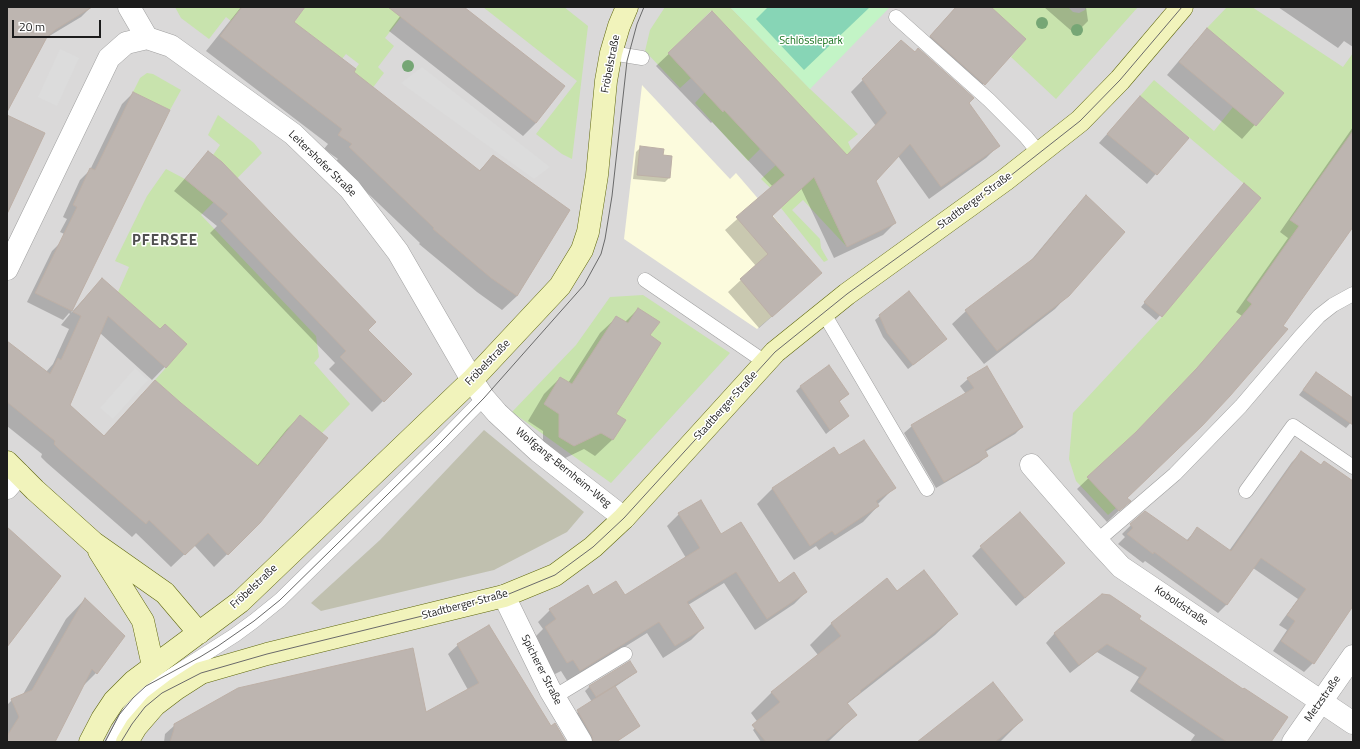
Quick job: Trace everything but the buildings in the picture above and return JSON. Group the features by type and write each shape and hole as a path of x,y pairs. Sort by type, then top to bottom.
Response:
{"street":[{"path":"7,269 108,58 126,43 147,38 129,7"},
{"name":"Fröbelstraße","path":"90,742 102,719 114,701 134,681 240,602 472,380 560,286 582,250 587,236 597,175 606,81 611,53 619,26 627,7"},
{"name":"Stadtberger Straße","path":"127,742 136,726 155,705 176,689 201,665 267,654 504,596 555,575 593,547 624,518 765,362 823,312 1005,180 1080,121 1120,80 1182,7"},
{"name":"Leitershofer Straße","path":"147,38 171,46 293,134 350,189 398,252 472,380"},
{"name":"Wolfgang-Bernheim-Weg","path":"472,380 484,398 497,413 538,451 624,518"},
{"name":"Koboldstraße","path":"1031,465 1121,567 1353,723"},
{"path":"11,474 94,543 165,593 199,633"},
{"path":"94,543 143,621 153,666"},
{"name":"Spicherer Straße","path":"504,596 554,697 581,742"},
{"name":"Metzstraße","path":"1293,742 1353,656"}],"lane":[{"path":"896,17 989,100 1026,137 1039,153"},
{"path":"611,53 642,58"},
{"path":"645,280 765,362"},
{"path":"1097,541 1175,474 1241,406 1319,316 1333,305 1353,294"},
{"path":"823,312 927,489"},
{"path":"113,742 129,712 152,688 201,665 280,600 484,398"},
{"path":"1246,491 1293,426 1353,467"},
{"path":"199,633 201,665"},
{"path":"554,697 625,654"}],"shaded area":[{"path":"7,7 1353,7 1353,742 7,742"},
{"path":"60,49 79,58 57,106 38,97"},
{"path":"422,67 550,167 534,179 401,83"},
{"path":"642,85 730,179 736,173 822,273 757,329 624,239"},
{"path":"135,368 148,380 113,419 100,408"},
{"path":"484,430 584,512 567,532 494,570 321,611 311,603 380,540"}],"green space":[{"path":"175,7 242,7 231,21 226,17 209,39 181,18"},
{"path":"305,7 409,7 385,38 394,46 378,67 384,73 368,94 348,79 359,64 346,54 337,65 331,50 306,31 289,30"},
{"path":"483,7 564,7 588,26 572,159 562,154 536,134 577,81"},
{"path":"665,7 730,7 810,89 858,134 848,142 863,176 822,195 847,247 803,200 792,210 820,239 821,248 828,260 824,262 781,208 786,203 761,179 776,165 799,190 842,150 786,90 743,130 760,149 748,161 695,103 705,92 723,111 767,70 711,11 668,53 691,78 680,88 645,51 650,30"},
{"name":"Schlösslepark","path":"730,7 890,7 810,89"},
{"path":"768,7 870,7 804,70 756,19"},
{"path":"991,7 1068,7 1073,12 1079,13 1085,10 1086,7 1138,7 1056,99 1011,57 1026,39"},
{"path":"1227,7 1252,7 1343,67 1353,53 1353,131 1291,220 1299,226 1247,300 1252,304 1197,368 1136,432 1088,477 1116,508 1108,515 1076,481 1069,459 1073,413 1162,317 1261,198 1140,96 1154,80 1214,131 1233,107 1256,126 1284,93 1207,28"},
{"path":"147,73 153,74 181,90 170,110 133,92 140,78"},
{"path":"218,115 254,143 262,153 201,215 316,336 319,357 314,363 350,404 322,433 300,415 258,466 155,380 187,344 165,325 160,329 118,292 129,267 115,261 147,196 166,169 185,179 204,195 227,167 213,155 220,145 208,135"},
{"path":"643,295 730,353 611,483 512,412 576,345 610,297"}],"tram line":[{"path":"105,742 119,715 133,698 146,686 218,646 254,621 280,600 484,398 584,285 601,254 605,239 612,196 627,61 637,24 644,7"},
{"path":"121,742 145,707 162,693 201,673 267,654 504,596 555,575 593,547 624,518 775,352 847,294 1005,180 1080,121 1120,80 1182,7"}],"district":[{"name":"PFERSEE","path":"165,241"}]}
